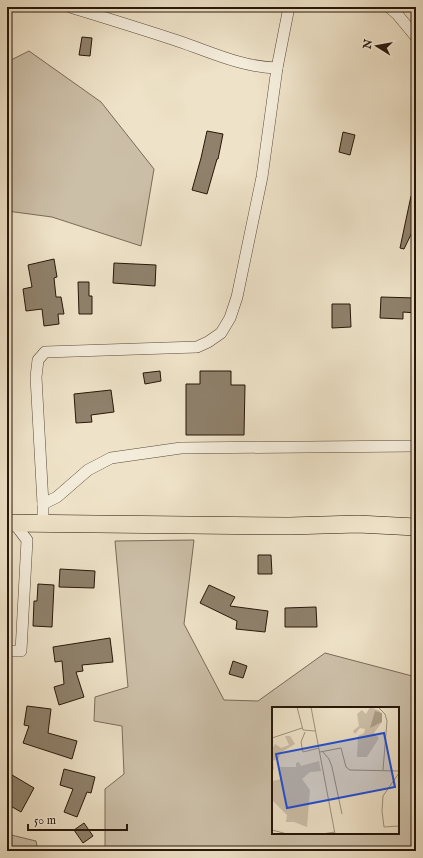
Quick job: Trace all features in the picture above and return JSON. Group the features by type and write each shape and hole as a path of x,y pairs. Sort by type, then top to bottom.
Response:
{"main road":[{"path":"10,523 289,526 358,524 416,527"}],"street":[{"path":"70,7 179,41 246,65 261,68 277,68"},
{"path":"43,523 36,377 38,360 45,352 197,346 208,342 221,333 230,318 237,297 262,177 277,68 288,7"},
{"path":"389,7 397,14 416,37"},
{"path":"43,504 57,497 88,470 111,458 181,448 416,446"},
{"path":"7,651 21,651 27,540 10,523"}],"shaded area":[{"path":"29,51 101,102 154,169 141,246 52,217 7,211 7,62"},
{"path":"194,540 184,624 224,700 258,701 325,653 416,677 416,851 178,851 170,847 105,847 105,789 124,774 122,726 94,721 95,697 128,687 115,541"},
{"path":"7,834 36,841 38,851 7,851"}],"building":[{"path":"82,37 92,38 90,56 79,55"},
{"path":"207,131 223,134 218,159 207,194 192,190"},
{"path":"343,132 355,135 350,155 339,152"},
{"path":"411,196 416,196 416,224 404,249 400,248"},
{"path":"54,259 57,277 54,278 56,297 61,297 64,314 58,314 59,324 44,326 42,309 26,311 23,289 32,287 28,265"},
{"path":"114,263 156,265 155,286 113,283"},
{"path":"78,282 89,282 89,296 92,296 92,314 79,314"},
{"path":"381,297 416,298 416,313 403,312 403,319 380,318"},
{"path":"332,304 350,304 351,327 332,328"},
{"path":"160,371 161,381 145,384 143,373"},
{"path":"200,371 231,371 231,385 245,385 244,435 186,435 186,384 200,384"},
{"path":"111,390 114,412 91,415 92,422 76,423 74,394"},
{"path":"258,555 271,555 272,574 258,574"},
{"path":"60,569 95,571 94,588 59,587"},
{"path":"38,584 54,585 52,627 33,626 34,601 37,601"},
{"path":"209,585 235,597 230,606 268,611 265,632 236,629 237,621 200,603"},
{"path":"316,607 317,627 285,627 285,608"},
{"path":"110,638 113,662 82,665 83,671 76,672 84,697 59,705 54,687 64,684 62,661 55,662 53,647"},
{"path":"233,661 247,666 243,678 229,674"},
{"path":"27,706 51,709 48,733 77,741 72,759 23,743 29,726 24,725"},
{"path":"64,769 95,777 91,793 87,792 77,817 64,812 73,789 60,785"},
{"path":"7,772 34,788 21,812 7,804"},
{"path":"84,823 93,836 83,843 74,830"}]}
